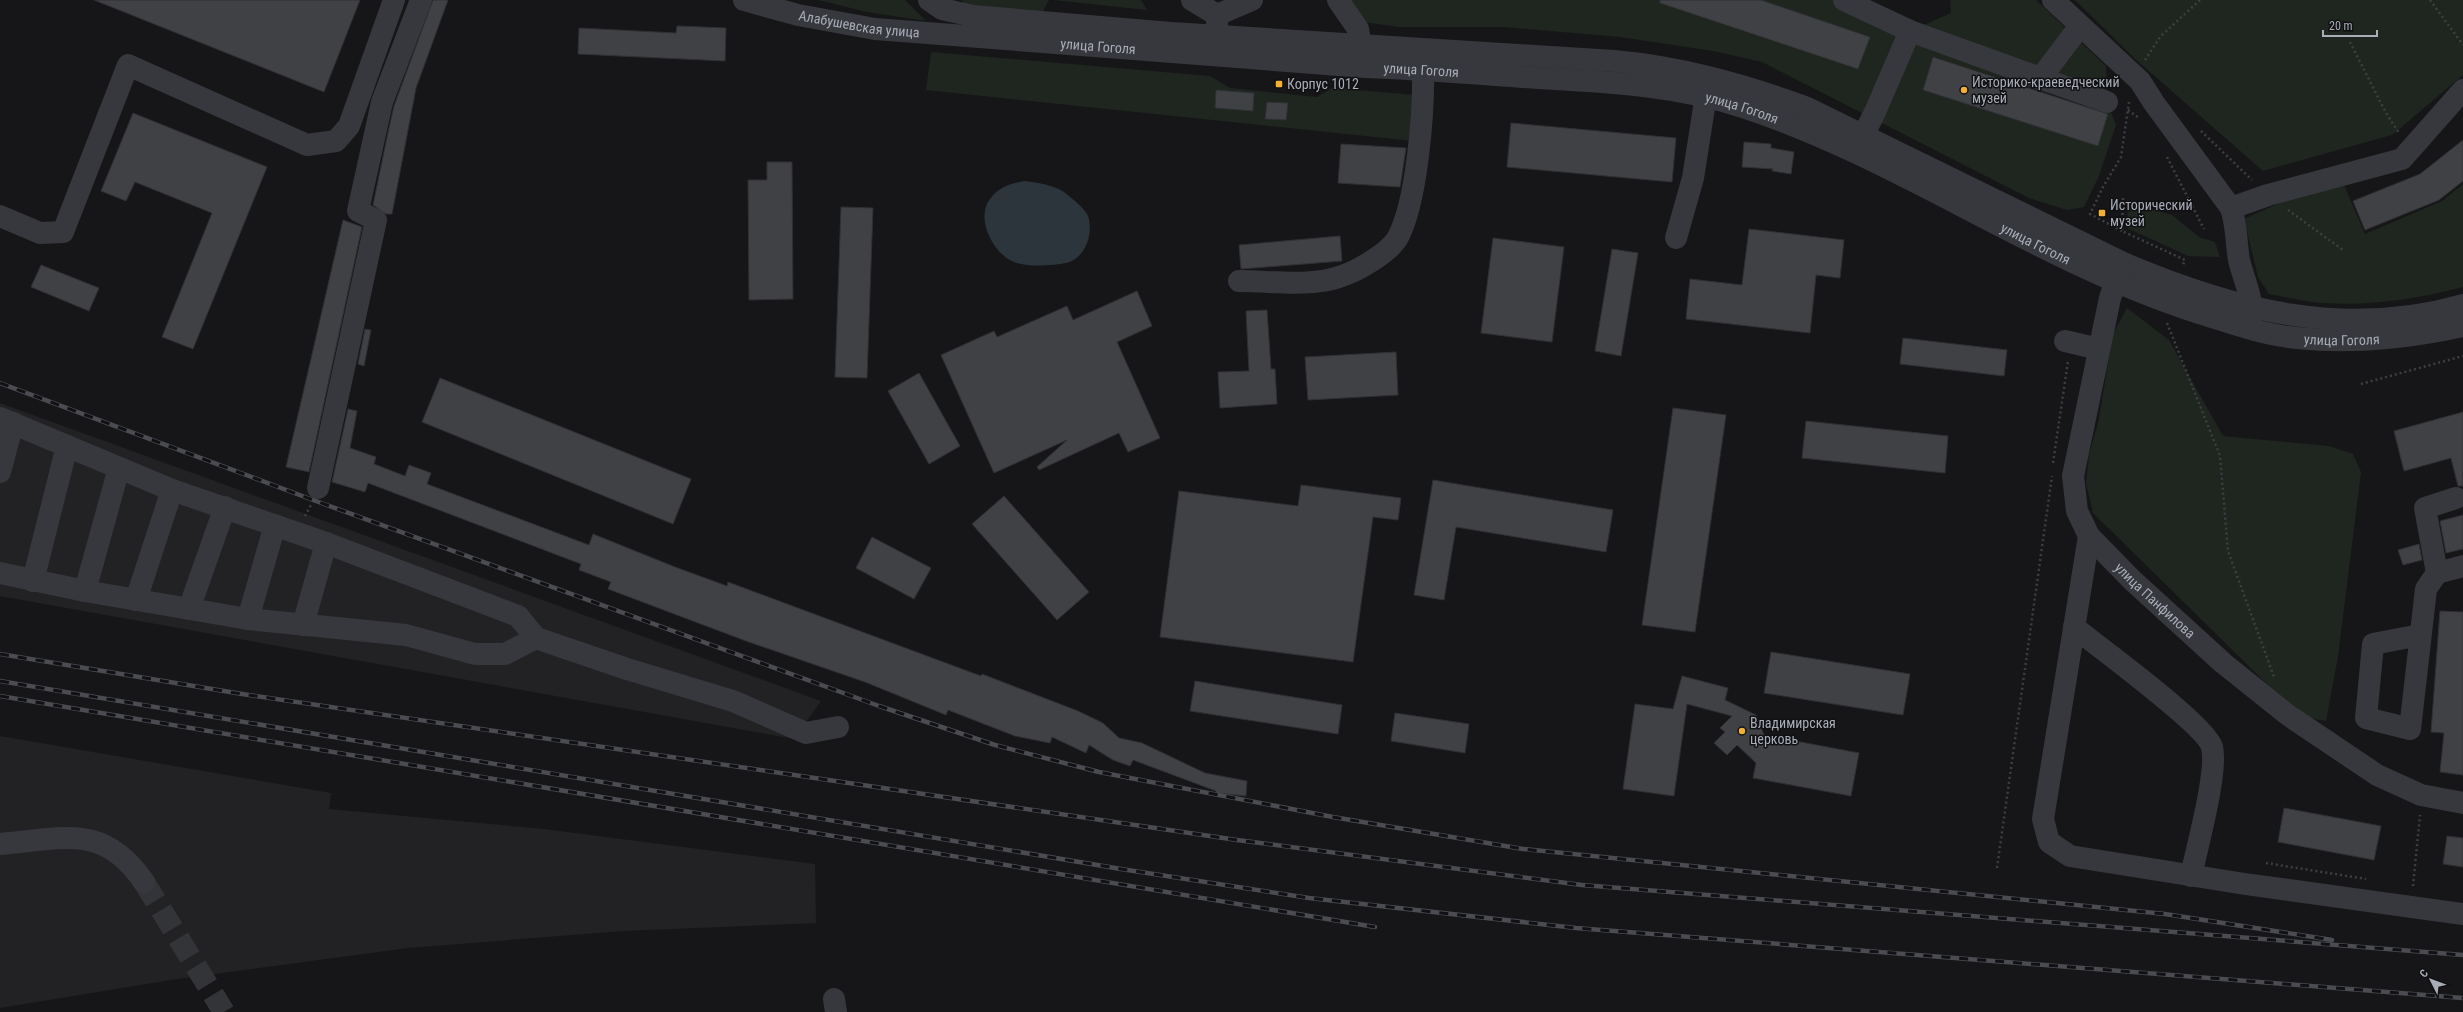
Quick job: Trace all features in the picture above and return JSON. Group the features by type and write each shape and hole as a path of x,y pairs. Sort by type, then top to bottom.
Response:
{"street":[{"path":"0,216 40,233 63,232 128,65 307,145 336,141 349,126 394,0"},
{"path":"318,488 376,220 358,211 382,102 421,0"},
{"name":"Алабушевская улица","path":"744,0 798,15 876,29 976,37"},
{"path":"1192,0 1217,36"},
{"path":"1217,36 1252,0"},
{"path":"1338,0 1358,29 1365,67"},
{"path":"1844,0 1910,31 2107,102"},
{"path":"2053,0 2140,81 2154,103 2231,208 2237,225 2239,260 2251,319"},
{"path":"936,4 973,16 1217,36 1649,64 1710,76 1751,87 1805,107 1859,144 1875,112 1910,31"},
{"path":"2040,79 2080,26"},
{"name":"улица Гоголя","path":"976,37 1217,36 1365,67 1423,69 1645,85 1706,95 1794,126 1859,144 2119,272 2170,304 2251,319 2343,320 2432,314 2463,305"},
{"path":"1239,281 1307,282 1339,278 1371,262 1396,240 1410,207 1424,90 1423,69"},
{"path":"2231,208 2268,195 2402,159 2463,90"},
{"path":"1676,238 1693,178 1706,95"},
{"name":"улица Панфилова","path":"2119,272 2099,349 2074,476 2077,512 2089,536 2132,580 2223,663 2288,716 2377,774 2422,795 2463,803"},
{"name":"улица Гоголя","path":"2251,319 2296,338 2374,341 2430,334 2463,326"},
{"path":"2068,341 2099,349"},
{"path":"0,472 6,421 172,490 326,543 518,616 536,638 627,669 733,701 806,733 838,728"},
{"path":"33,581 67,446"},
{"path":"85,591 120,468"},
{"path":"136,600 172,490"},
{"path":"2420,635 2426,589 2436,573 2425,508 2456,498"},
{"path":"189,609 224,507"},
{"path":"248,619 274,525"},
{"path":"2089,536 2043,819 2049,842 2070,856 2245,884 2463,914"},
{"path":"303,625 326,543"},
{"path":"2436,573 2463,566"},
{"path":"0,573 85,591 248,619 406,635 474,654 505,654 536,638"},
{"path":"2074,627 2190,719 2212,746 2212,778 2191,876"},
{"path":"0,844 78,838 95,840 111,846 123,857 144,882"}],"path":[{"path":"2185,260 2122,231 2090,214 2102,187 2121,157 2129,98 2140,81 2139,69 2160,37 2200,0"},
{"path":"2430,0 2463,45"},
{"path":"2350,42 2386,113 2410,150"},
{"path":"2128,110 2140,119"},
{"path":"2166,155 2204,229"},
{"path":"2268,195 2343,250"},
{"path":"2122,231 2123,198"},
{"path":"2165,320 2220,456 2228,551 2274,678"},
{"path":"1997,868 2068,341"},
{"path":"2361,384 2463,356"},
{"path":"2419,887 2412,886 2420,814"},
{"path":"2266,863 2373,880"}],"shaded area":[{"path":"818,0 905,0 926,21 867,12"},
{"path":"961,0 1049,0 1040,17 967,6"},
{"path":"1053,0 1141,0 1147,10"},
{"path":"1345,0 1676,0 1674,7 1858,69 1869,37 1761,0 1844,0 1910,31 1951,13 1950,0 2036,0 2106,66 2107,102 2116,125 2099,176 2084,207 2067,210 2029,198 1762,62 1713,51 1620,37 1504,27 1399,27 1363,22","holes":["1934,57 2109,113 2098,145 1923,90"]},
{"path":"2075,0 2463,0 2463,75 2392,135 2263,171 2134,58"},
{"path":"931,52 1210,76 1230,88 1317,97 1332,88 1416,95 1413,141 926,90"},
{"path":"1024,181 1059,189 1074,200 1087,214 1090,223 1089,238 1083,251 1073,261 1054,265 1020,264 1006,258 993,244 985,225 984,216 986,207 993,195 1001,189"},
{"path":"2463,184 2463,287 2394,301 2341,304 2303,301 2269,294 2258,277 2244,219 2286,200 2344,185 2365,234 2442,201"},
{"path":"2128,203 2172,215 2199,237 2215,242 2220,257 2188,256 2127,228"},
{"path":"2127,308 2169,340 2223,436 2329,446 2353,454 2361,472 2338,657 2326,721 2310,718 2268,685 2093,513 2086,483 2089,455 2098,423 2113,334"},
{"path":"0,403 821,701 794,739 0,596"},
{"path":"0,736 331,793 329,809 544,829 815,864 816,923 623,931 408,948 177,979 0,1008"}],"building":[{"path":"94,0 360,0 324,92"},
{"path":"433,0 448,0 416,88 392,214 386,214 373,205 389,128 394,106"},
{"path":"1660,0 1761,0 1870,37 1858,69 1660,3"},
{"path":"677,26 726,28 725,61 578,54 579,28 676,33"},
{"path":"1933,57 2108,114 2098,146 1923,90"},
{"path":"1216,90 1254,93 1253,111 1215,108"},
{"path":"1267,102 1288,103 1286,120 1265,119"},
{"path":"133,113 267,167 193,349 162,337 212,213 135,182 126,201 101,191"},
{"path":"1511,123 1676,138 1672,182 1507,167"},
{"path":"2463,140 2463,181 2439,200 2365,230 2353,201 2420,174"},
{"path":"1744,142 1771,144 1771,148 1794,152 1791,174 1772,171 1773,169 1742,167"},
{"path":"1341,144 1406,148 1400,187 1338,183"},
{"path":"767,162 792,162 793,299 749,300 748,180 767,180"},
{"path":"841,207 873,208 867,378 835,377"},
{"path":"343,220 362,227 309,472 286,467"},
{"path":"1749,229 1844,240 1840,278 1816,275 1810,333 1686,319 1690,279 1742,285"},
{"path":"1340,236 1342,261 1241,269 1239,245"},
{"path":"1493,238 1564,247 1552,342 1481,333"},
{"path":"1612,249 1638,253 1621,356 1595,351"},
{"path":"41,265 99,288 89,311 31,287"},
{"path":"1137,291 1152,326 1117,342 1160,438 1128,452 1119,433 1039,470 1037,467 1067,440 994,473 941,355 994,331 997,337 1067,306 1073,320"},
{"path":"1267,310 1271,369 1275,369 1277,404 1220,408 1218,372 1249,371 1246,311"},
{"path":"365,329 371,330 364,366 358,364"},
{"path":"1903,338 2007,350 2004,376 1900,364"},
{"path":"1396,352 1398,395 1308,400 1305,357"},
{"path":"919,373 960,446 929,464 888,391"},
{"path":"440,378 691,479 673,524 422,422"},
{"path":"1673,408 1726,415 1695,632 1642,625"},
{"path":"348,409 357,411 350,448 376,457 374,464 405,476 409,465 431,473 427,484 589,545 593,534 727,586 728,582 981,676 982,674 1078,711 1103,723 1119,738 1142,743 1205,773 1247,781 1246,796 1216,793 1216,791 1133,760 1130,766 1113,760 1089,745 1086,753 1052,737 1050,743 1015,736 948,710 946,715 865,682 746,641 608,589 611,582 579,570 581,564 368,483 365,492 332,482"},
{"path":"2463,412 2463,486 2458,486 2451,458 2404,471 2394,431"},
{"path":"1806,421 1948,436 1945,473 1802,458"},
{"path":"1433,480 1613,510 1606,552 1456,527 1444,600 1414,595"},
{"path":"1301,485 1401,498 1398,520 1373,517 1353,662 1160,637 1179,491 1298,506"},
{"path":"1004,496 1089,592 1057,620 972,524"},
{"path":"2463,515 2463,549 2446,553 2440,521"},
{"path":"872,537 931,568 914,599 856,568"},
{"path":"2419,544 2422,560 2403,565 2398,550"},
{"path":"2440,611 2463,612 2463,775 2440,772 2444,733 2431,732"},
{"path":"1771,652 1910,674 1903,715 1764,693"},
{"path":"1682,676 1728,688 1725,700 1756,715 1764,735 1859,753 1851,796 1753,778 1756,763 1737,745 1727,755 1714,743 1725,732 1720,728 1732,716 1687,704 1674,796 1623,789 1635,704 1673,709"},
{"path":"1195,681 1342,705 1338,734 1190,711"},
{"path":"1395,713 1469,724 1465,753 1391,741"},
{"path":"2284,808 2381,826 2374,860 2278,842"},
{"path":"2447,836 2463,838 2463,867 2443,864"}],"tunnel":[{"path":"144,882 224,1012"}],"railway":[{"path":"0,383 313,500 879,706 995,745 1099,772 1333,817 1523,849 2165,914 2332,940"},
{"path":"0,654 242,694 1237,840 1582,885 2463,955"},
{"path":"0,681 1121,869 1309,898 1576,928 2463,998"},
{"path":"0,696 1375,927"}],"place":[{"name":"Корпус 1012","path":"1279,84"},
{"name":"Историко-краеведческий музей","path":"1964,90"},
{"name":"Исторический музей","path":"2102,213"},
{"name":"Владимирская церковь","path":"1742,731"}]}
